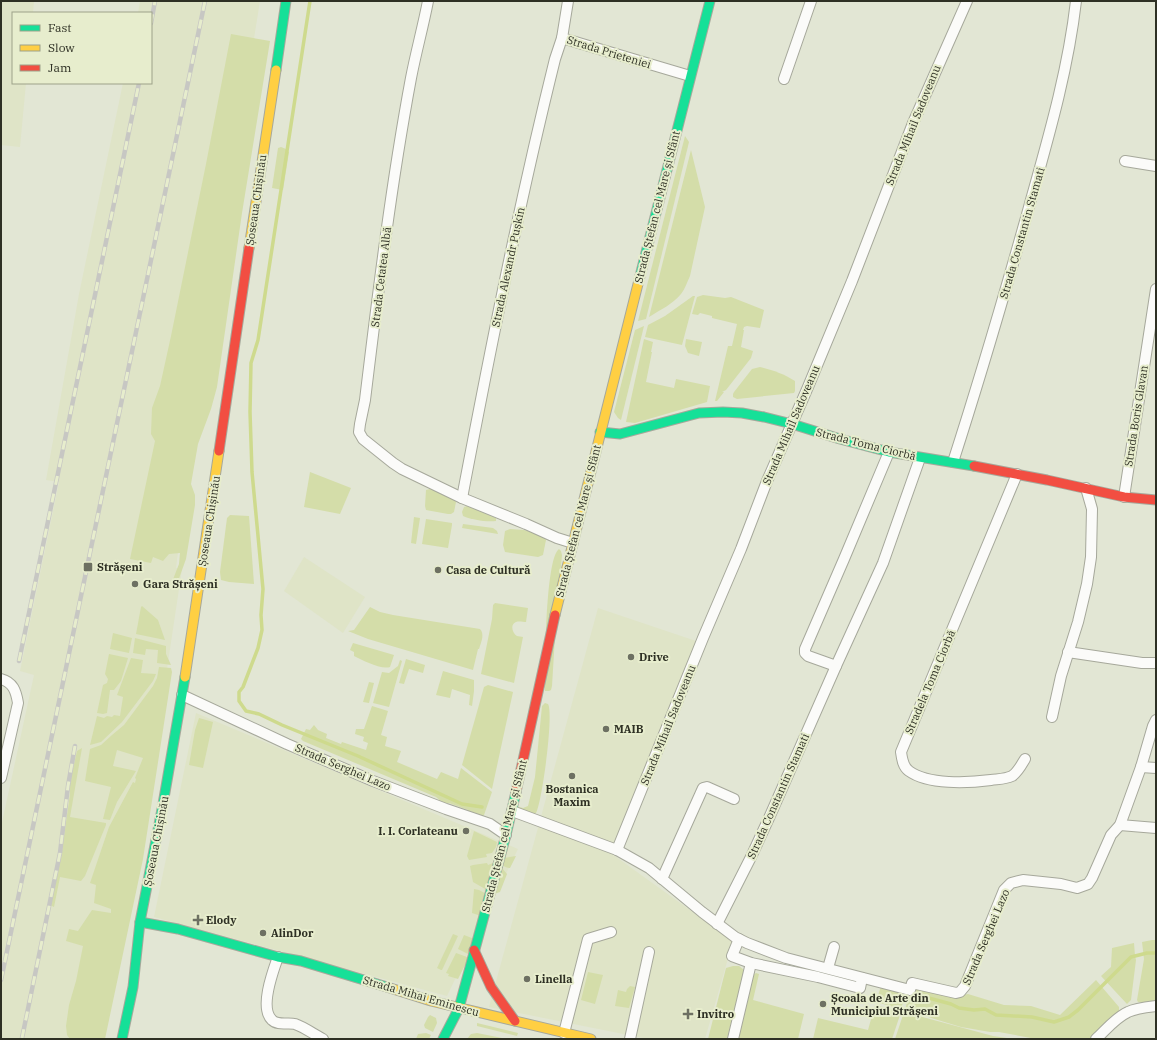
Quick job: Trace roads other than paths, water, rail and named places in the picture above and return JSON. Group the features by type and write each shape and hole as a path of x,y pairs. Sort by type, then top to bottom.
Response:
{"main road":[{"name":"Șoseaua Chișinău","path":"122,1039 133,987 140,925 182,695 286,1"},
{"name":"Strada Ștefan cel Mare și Sfânt","path":"443,1039 459,1008 506,835 545,658 600,432 710,1"},
{"name":"Strada Toma Ciorbă","path":"600,432 620,434 699,413 742,413 792,424 889,452 1017,474 1124,497 1156,500"},
{"name":"Strada Mihai Eminescu","path":"140,925 178,929 278,957 301,961 459,1008 591,1039"},
{"path":"126,976 140,925"},
{"path":"474,950 490,987 515,1021"}],"street":[{"name":"Strada Cetatea Albă","path":"428,1 411,77 398,150 365,400 359,432 372,446 402,469 462,498"},
{"name":"Strada Prieteniei","path":"568,1 562,38 690,76"},
{"path":"784,79 810,1"},
{"name":"Strada Mihail Sadoveanu","path":"617,850 703,638 741,549 767,481 852,281 912,123 967,1"},
{"name":"Strada Constantin Stamati","path":"953,462 983,370 1042,163 1066,65 1076,1"},
{"name":"Strada Alexandr Pușkin","path":"462,498 525,187 555,58 562,38"},
{"path":"1125,161 1156,166"},
{"name":"Strada Boris Glavan","path":"1124,497 1156,289"},
{"path":"836,666 808,656 805,649 889,452"},
{"name":"Strada Constantin Stamati","path":"717,924 769,818 883,563 920,458"},
{"name":"Stradela Toma Ciorbă","path":"1017,474 901,752 902,762 907,770 926,778 950,782 974,782 1004,778 1013,775 1025,758"},
{"path":"1052,717 1061,676 1080,614 1092,557 1092,509 1086,488"},
{"path":"462,498 557,538 573,543"},
{"path":"1068,652 1142,663 1156,663"},
{"path":"1,679 6,680 13,686 18,703 1,778"},
{"name":"Strada Serghei Lazo","path":"182,695 287,744 373,781 490,824 506,835"},
{"name":"Strada Serghei Lazo","path":"512,811 617,850 649,868 717,924 747,943 786,958 862,978 956,993 963,989 968,980 987,930 1007,886 1011,883 1024,880 1061,884 1077,888 1088,884 1110,835 1120,825 1141,768 1156,720"},
{"path":"1141,768 1156,768"},
{"path":"662,879 703,788 707,787 734,799"},
{"path":"1120,825 1156,828"},
{"path":"564,1033 588,939 611,932"},
{"path":"739,938 732,956 751,963 818,977 860,988 862,978"},
{"path":"828,968 834,947"},
{"path":"630,1039 649,952"},
{"path":"278,957 270,982 266,1002 268,1014 272,1020 279,1023 295,1024 323,1039"},
{"path":"733,1039 751,963"},
{"path":"1096,1039 1118,1018 1129,1012 1156,1006"}],"waterway":[{"path":"310,1 258,340 251,363 250,412 252,472 263,589 261,615 262,630 258,648 243,687 239,692 239,701 246,711 259,714 358,756 462,804 482,807"},
{"path":"925,997 951,1004 959,1008 974,1010 985,1009 996,1015 1032,1017 1054,1022 1069,1017 1078,1010 1131,957 1147,953 1156,953"}],"railway":[{"path":"152,18 155,1"},
{"path":"1,980 205,1"},
{"path":"19,661 139,84"},
{"path":"22,1038 60,853 68,786 75,746"}],"place":[{"name":"Strășeni","path":"88,567"},
{"name":"Casa de Cultură","path":"438,570"},
{"name":"Gara Strășeni","path":"135,584"},
{"name":"Drive","path":"631,657"},
{"name":"MAIB","path":"606,729"},
{"name":"Bostanica Maxim","path":"572,776"},
{"name":"I. I. Corlateanu","path":"466,831"},
{"name":"Elody","path":"198,920"},
{"name":"AlinDor","path":"263,933"},
{"name":"Linella","path":"527,979"},
{"name":"Școala de Arte din Municipiul Strășeni","path":"823,1004"},
{"name":"Invitro","path":"688,1014"}]}
